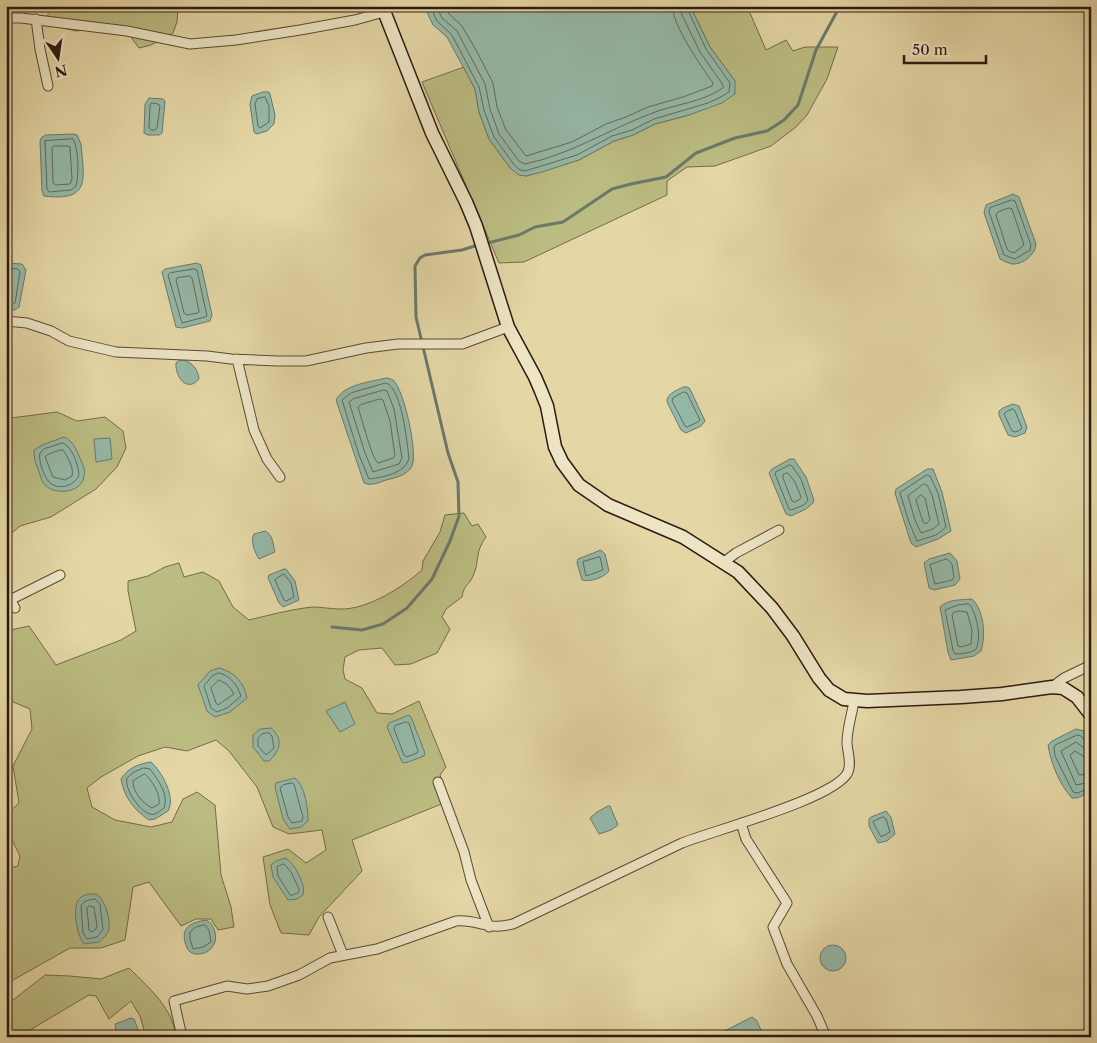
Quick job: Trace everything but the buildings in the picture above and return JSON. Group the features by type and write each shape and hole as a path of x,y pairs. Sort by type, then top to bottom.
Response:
{"main road":[{"path":"383,9 432,133 466,202 508,327 541,391 562,462 579,485 608,505 661,527 724,562 738,572 772,608 829,690 844,699 854,701 994,695 1052,687 1062,688 1077,697 1091,715"}],"street":[{"path":"6,18 36,19 127,31 190,44 236,40 300,30 355,20 383,9"},
{"path":"36,19 48,86"},
{"path":"6,321 27,323 51,331 70,341 116,352 306,361 366,348 428,343 462,344 508,327"},
{"path":"236,359 254,430 267,458 280,476"},
{"path":"724,562 744,548 779,530"},
{"path":"10,602 60,576"},
{"path":"1052,687 1064,678 1091,665"},
{"path":"182,1037 174,1001 227,986 247,989 268,986 299,974 330,958 376,949 456,921 474,922 489,927 513,924 682,843 797,804 831,787 846,776 850,764 847,743 854,701"},
{"path":"438,782 489,927"},
{"path":"741,823 746,838 787,903 773,927 787,964 817,1016 826,1037"},
{"path":"328,917 344,955"}],"green space":[{"path":"86,6 178,6 177,22 173,33 151,45 139,48 125,29 110,27 76,31 58,27 44,18 52,11 74,11"},
{"path":"690,6 747,6 766,50 786,40 793,51 805,47 838,47 827,79 807,115 796,127 771,146 715,166 687,167 667,181 667,195 524,262 499,263 422,82 464,67 475,89 479,112 489,139 511,169 526,176 579,160 614,141 633,135 655,124 689,115 735,81 710,47"},
{"path":"57,412 77,421 105,417 123,431 126,448 117,467 96,489 51,517 20,526 6,538 6,420"},
{"path":"464,513 472,526 478,524 486,537 478,553 475,571 462,597 446,609 442,617 450,629 437,653 411,664 395,665 382,648 359,650 345,657 343,670 345,679 362,688 377,713 392,714 419,701 446,767 440,775 449,801 352,840 362,871 319,917 309,935 281,933 270,905 263,857 288,849 306,863 326,850 322,830 289,834 273,827 257,787 229,751 216,740 187,751 165,747 138,756 101,777 87,788 92,807 115,820 151,827 172,822 183,799 197,792 215,805 221,875 231,907 234,927 218,930 211,919 196,919 181,926 149,882 133,887 125,940 101,948 70,948 6,984 6,869 18,866 20,856 11,838 6,836 6,815 19,803 13,766 32,729 30,709 6,699 6,631 29,626 56,665 121,640 136,631 128,591 128,581 148,576 165,567 179,563 184,577 203,572 219,581 233,607 249,620 305,608 340,609 362,606 395,590 422,570 423,561 440,532 445,515"},
{"path":"129,968 159,999 170,1017 176,1037 146,1037 140,1016 131,1001 109,1019 96,996 89,995 30,1030 6,1031 6,1001 13,1000 45,975 101,979"}],"water":[{"path":"424,6 690,6 710,47 735,81 735,94 722,103 689,115 655,124 633,135 614,141 579,160 526,176 519,175 511,169 489,139 479,112 475,89 447,37 433,25"},
{"path":"269,92 270,94 275,115 274,124 267,131 256,134 254,132 250,104 252,96"},
{"path":"149,98 163,99 165,101 162,133 159,135 144,133 145,104"},
{"path":"74,134 77,135 81,144 83,177 77,191 70,195 59,197 44,196 42,191 40,141 46,135"},
{"path":"1013,194 1019,197 1036,244 1034,251 1028,258 1016,264 1000,259 984,213 986,205"},
{"path":"6,263 22,264 26,270 19,307 15,310 6,309"},
{"path":"197,263 201,265 212,315 210,321 182,328 176,327 162,272 165,269"},
{"path":"180,360 187,361 196,369 199,379 195,383 186,384 180,378 177,373 176,363"},
{"path":"386,378 393,380 397,386 405,408 412,435 412,466 404,474 397,477 367,484 364,483 336,400 345,390 351,387"},
{"path":"683,387 690,389 705,421 701,426 686,433 681,430 667,402 670,394"},
{"path":"1013,404 1019,406 1027,427 1025,433 1015,437 1008,435 999,415 999,411"},
{"path":"64,437 76,448 84,467 84,474 79,486 68,491 56,491 50,489 43,482 35,462 34,450"},
{"path":"110,438 112,459 96,462 94,439"},
{"path":"790,459 794,459 806,477 814,500 806,509 791,516 786,514 769,473 772,469"},
{"path":"927,469 933,469 942,492 951,531 938,539 916,547 911,543 895,493 896,489"},
{"path":"265,531 271,537 275,552 259,559 254,547 253,537 254,534"},
{"path":"601,550 605,554 609,571 597,579 582,580 577,563 578,559"},
{"path":"950,553 957,561 960,579 955,585 934,590 929,588 924,563 929,559"},
{"path":"284,569 295,581 299,600 283,607 279,603 268,578 269,575"},
{"path":"972,599 979,610 983,624 983,645 981,651 974,656 951,660 940,607 951,601"},
{"path":"219,668 234,675 241,683 247,698 230,712 215,717 207,711 198,685 210,671"},
{"path":"345,702 355,724 340,732 326,711"},
{"path":"409,715 425,753 424,756 405,763 402,762 387,727 389,723"},
{"path":"271,728 278,736 279,745 273,757 269,761 264,761 253,747 253,735 260,729"},
{"path":"1076,729 1084,731 1091,743 1091,792 1077,798 1072,798 1056,773 1048,745"},
{"path":"151,762 167,785 170,805 168,811 155,819 149,820 130,802 121,779 134,767"},
{"path":"295,778 304,792 308,821 301,827 290,829 283,819 275,787 276,783"},
{"path":"610,806 618,825 611,830 599,834 590,818"},
{"path":"886,811 891,817 895,834 887,841 878,843 869,826 869,819"},
{"path":"285,858 296,869 303,886 303,895 297,899 288,900 273,877 271,865"},
{"path":"88,894 96,894 105,905 109,928 99,942 84,944 77,928 75,914 77,902"},
{"path":"206,920 210,922 215,932 213,945 205,953 194,954 187,948 184,936 185,931 190,925"},
{"path":"833,945 842,949 846,958 842,967 833,971 824,967 820,958 824,949"},
{"path":"752,1017 757,1021 764,1037 713,1037"},
{"path":"131,1018 134,1019 141,1037 117,1037 115,1024"}],"waterway":[{"path":"484,244 519,235 535,227 563,222 612,189 666,177 696,153 735,138 767,131 784,120 798,105 816,50 840,6"},
{"path":"332,627 362,630 383,624 407,608 432,579 450,541 459,516 458,482 448,453 416,317 415,266 420,258 425,255 462,250 478,245"}]}
